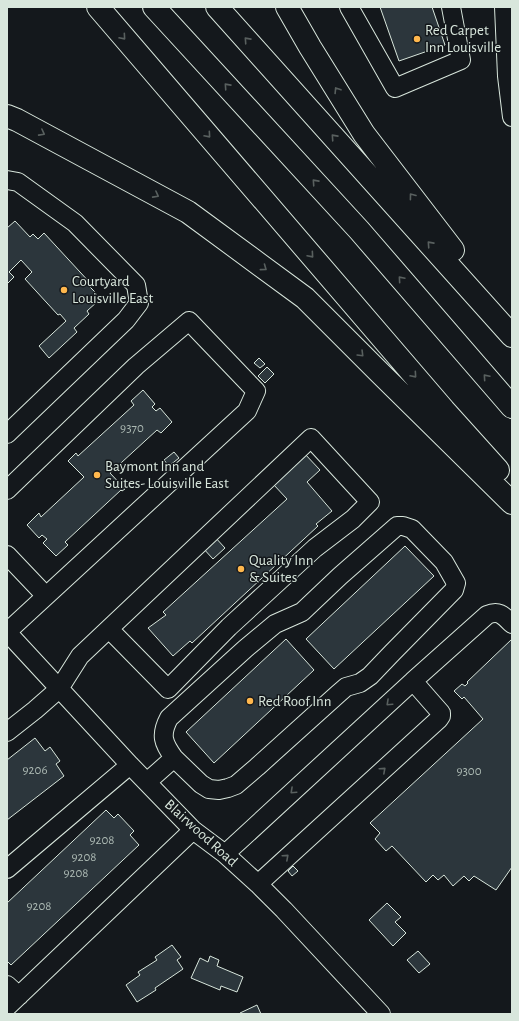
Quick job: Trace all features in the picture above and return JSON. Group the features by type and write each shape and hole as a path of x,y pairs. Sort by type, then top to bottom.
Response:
{"highway":[{"path":"98,7 444,410 512,486"},
{"path":"154,7 359,230 512,407"},
{"path":"217,7 512,336"},
{"path":"287,7 364,134 512,327"},
{"path":"7,116 188,212 305,298 512,503"}],"street":[{"path":"349,7 395,88 461,60 451,7"},
{"path":"504,7 507,76 512,117"},
{"path":"7,180 18,182 75,223 136,285 138,303 126,320 7,434"},
{"path":"7,490 136,366 189,320 256,391 247,411 7,632"},
{"path":"7,732 59,689 80,656 311,438 370,502 353,519 315,548 229,627 168,690 110,628"},
{"path":"397,526 412,529 444,562 456,583 454,590 370,676 360,683 346,687 236,784 228,788 218,790 209,789 201,784 174,758 166,747 164,734 165,726 169,718 275,624 302,612 397,526"},
{"path":"7,555 46,596"},
{"path":"226,854 413,681 487,615 493,612 498,613 512,624"},
{"name":"Blairwood Road","path":"7,632 130,765 193,830 226,854 258,884 381,1014"},
{"path":"258,884 439,719 441,716 440,713 413,681"},
{"path":"147,782 174,758"},
{"path":"7,869 130,765"},
{"path":"11,996 193,830"}],"building":[{"name":"Red Carpet Inn Louisville","path":"380,7 432,7 445,45 399,61"},
{"name":"Courtyard Louisville East","path":"15,221 30,237 33,234 38,239 44,233 92,285 90,287 97,294 94,296 98,301 87,311 89,314 74,328 77,332 49,358 39,346 66,321 60,314 58,315 25,279 32,272 21,260 9,272 14,277 7,284 7,228"},
{"path":"259,358 265,364 260,368 254,363"},
{"path":"267,367 274,374 265,383 258,376"},
{"name":"Baymont Inn and Suites- Louisville East","path":"143,390 155,404 152,407 156,411 160,408 172,422 161,433 157,430 110,473 125,489 122,491 121,490 65,542 68,545 56,556 43,543 47,539 42,535 39,538 27,525 39,513 41,517 84,477 68,461 76,453 78,456 134,405 131,401"},
{"path":"174,452 179,458 169,466 164,460"},
{"name":"Quality Inn & Suites","path":"304,453 320,470 307,482 332,511 316,524 318,526 192,643 190,641 173,656 148,628 166,615 163,612 287,499 273,484"},
{"path":"214,536 225,548 213,559 202,547"},
{"path":"405,546 434,576 334,669 306,639"},
{"name":"Red Roof Inn","path":"286,639 314,670 214,763 186,732"},
{"path":"512,639 512,867 496,890 474,876 469,881 464,876 453,886 444,875 438,880 433,875 426,882 392,846 386,851 375,839 380,833 370,823 483,719 464,697 462,699 454,691 462,684 465,686 468,683 467,682"},
{"path":"35,738 45,751 50,747 60,761 56,764 64,776 7,820 7,760"},
{"path":"106,810 114,818 118,814 134,831 130,835 139,845 11,965 7,961 7,903"},
{"path":"293,866 298,871 292,876 288,871"},
{"path":"387,903 401,917 395,922 406,933 393,946 369,920"},
{"path":"172,945 181,957 177,960 183,969 155,988 156,990 137,1002 126,985 140,975 138,972 157,960 155,957"},
{"path":"418,951 430,964 419,973 407,960"},
{"path":"210,956 219,960 217,966 243,977 237,992 221,986 220,990 191,978 200,958 208,962"},
{"path":"257,1005 261,1014 240,1013"}],"place":[{"name":"Red Carpet Inn Louisville","path":"417,39"},
{"name":"Courtyard Louisville East","path":"64,290"},
{"name":"Baymont Inn and Suites- Louisville East","path":"97,475"},
{"name":"Quality Inn & Suites","path":"241,569"},
{"name":"Red Roof Inn","path":"250,701"}]}
